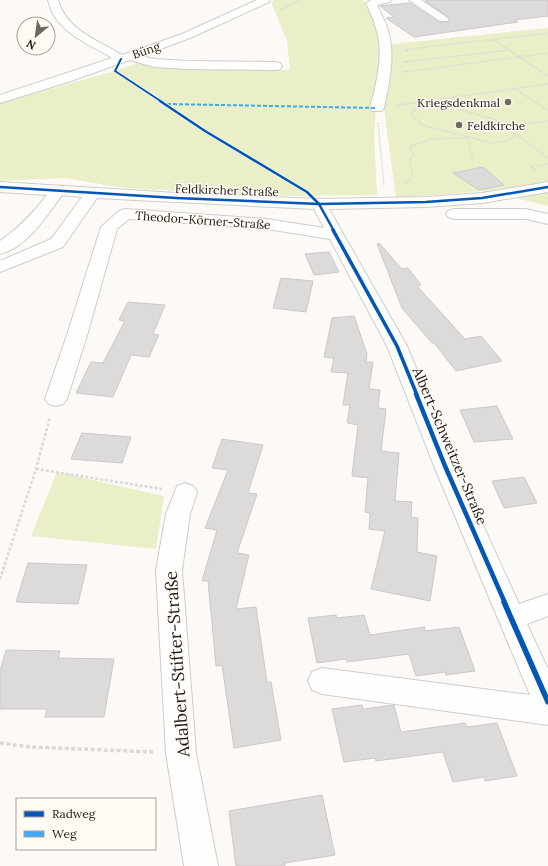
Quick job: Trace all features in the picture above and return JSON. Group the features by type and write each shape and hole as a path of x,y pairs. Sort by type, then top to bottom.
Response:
{"street":[{"path":"53,0 60,19 75,32 98,44 131,52 186,36 265,0"},
{"path":"376,108 384,82 385,44 383,32 371,3 386,0"},
{"path":"414,0 444,19"},
{"path":"75,32 111,41 154,63 186,65 276,66"},
{"name":"Büng","path":"0,98 64,79 131,52"},
{"name":"Feldkircher Straße","path":"0,187 63,203 93,193 319,204 426,202 482,198 548,187"},
{"path":"0,248 19,236 31,225 63,203 93,193"},
{"path":"426,202 440,214 526,214 548,219"},
{"path":"0,267 57,243 63,203"},
{"name":"Albert-Schweitzer-Straße","path":"319,204 397,346 445,466 548,702"},
{"name":"Theodor-Körner-Straße","path":"56,398 78,332 109,227 126,214 267,224 336,235"},
{"name":"Adalbert-Stifter-Straße","path":"185,492 178,514 169,570 181,753 201,866"},
{"path":"511,618 548,605"},
{"path":"322,681 548,711"}],"path":[{"path":"402,67 406,50 548,33"},
{"path":"493,39 548,76"},
{"path":"403,62 508,50"},
{"path":"131,52 115,71 205,131 307,192 319,204"},
{"path":"400,72 548,53"},
{"path":"385,202 376,108 548,84"},
{"path":"515,89 548,111"},
{"path":"515,133 509,140 492,143 422,125 412,114 418,106 438,103 513,125 548,121"},
{"path":"513,125 515,133 548,158"},
{"path":"385,202 411,179 412,170 409,161 414,155 411,150 411,146 432,139 468,138"},
{"path":"468,138 473,161"},
{"path":"0,579 36,469 56,398"},
{"path":"36,469 185,492"},
{"path":"0,743 30,747 181,753"}],"green space":[{"path":"275,0 364,1 379,32 380,46 374,136 377,195 281,196 124,188 66,178 0,181 0,103 115,71 137,63 158,68 290,70 287,41 271,2"},
{"path":"548,28 548,181 497,190 396,198 384,110 392,44"},
{"path":"548,192 548,206 516,198"},
{"path":"57,472 164,496 156,549 31,536"}],"building":[{"path":"548,0 548,16 514,20 518,22 414,37 386,18 394,17 380,6 410,3 439,22 449,22 450,18 425,1"},
{"path":"483,167 504,185 479,190 453,173"},
{"path":"379,243 402,269 408,268 421,285 417,286 465,339 481,336 502,361 456,371 434,343 432,343 402,308 377,244"},
{"path":"329,252 339,272 314,275 305,254"},
{"path":"281,278 313,281 306,312 273,308"},
{"path":"128,302 165,305 153,334 159,335 149,357 131,355 113,397 76,393 91,362 103,363 125,321 119,320"},
{"path":"354,316 367,354 366,362 373,362 369,389 380,390 378,408 386,409 381,451 399,453 395,501 412,502 411,517 418,518 417,552 437,556 430,601 371,589 385,531 369,529 370,513 365,512 368,478 352,476 358,425 347,423 350,405 343,405 348,373 331,372 334,358 324,357 332,318"},
{"path":"497,406 513,439 474,442 460,410"},
{"path":"82,433 131,437 122,463 71,459"},
{"path":"222,439 263,445 248,493 257,494 237,553 249,555 236,609 256,607 267,682 271,682 281,740 234,748 222,665 216,666 208,581 202,581 217,530 205,528 228,470 212,468"},
{"path":"524,477 537,503 504,508 492,481"},
{"path":"28,563 87,565 78,604 16,602"},
{"path":"336,615 337,618 364,615 370,635 425,627 424,631 459,627 475,671 446,675 445,672 416,676 409,654 347,662 346,659 317,663 308,618"},
{"path":"6,650 60,651 58,658 114,659 104,717 45,717 47,709 0,709 0,671"},
{"path":"362,705 363,709 394,705 401,732 465,723 467,727 497,723 517,776 485,781 484,777 453,782 443,752 376,761 375,758 344,762 332,709"},
{"path":"322,795 335,855 285,863 285,866 236,866 229,811"}],"marked path":[{"path":"167,104 377,108"}],"cycle path":[{"path":"121,59 115,71 205,131 307,192 319,204 397,346 445,466 548,702"},
{"path":"0,187 176,198 319,204 426,202 482,198 548,187"}],"place":[{"name":"Kriegsdenkmal","path":"508,102"},
{"name":"Feldkirche","path":"459,125"}]}
